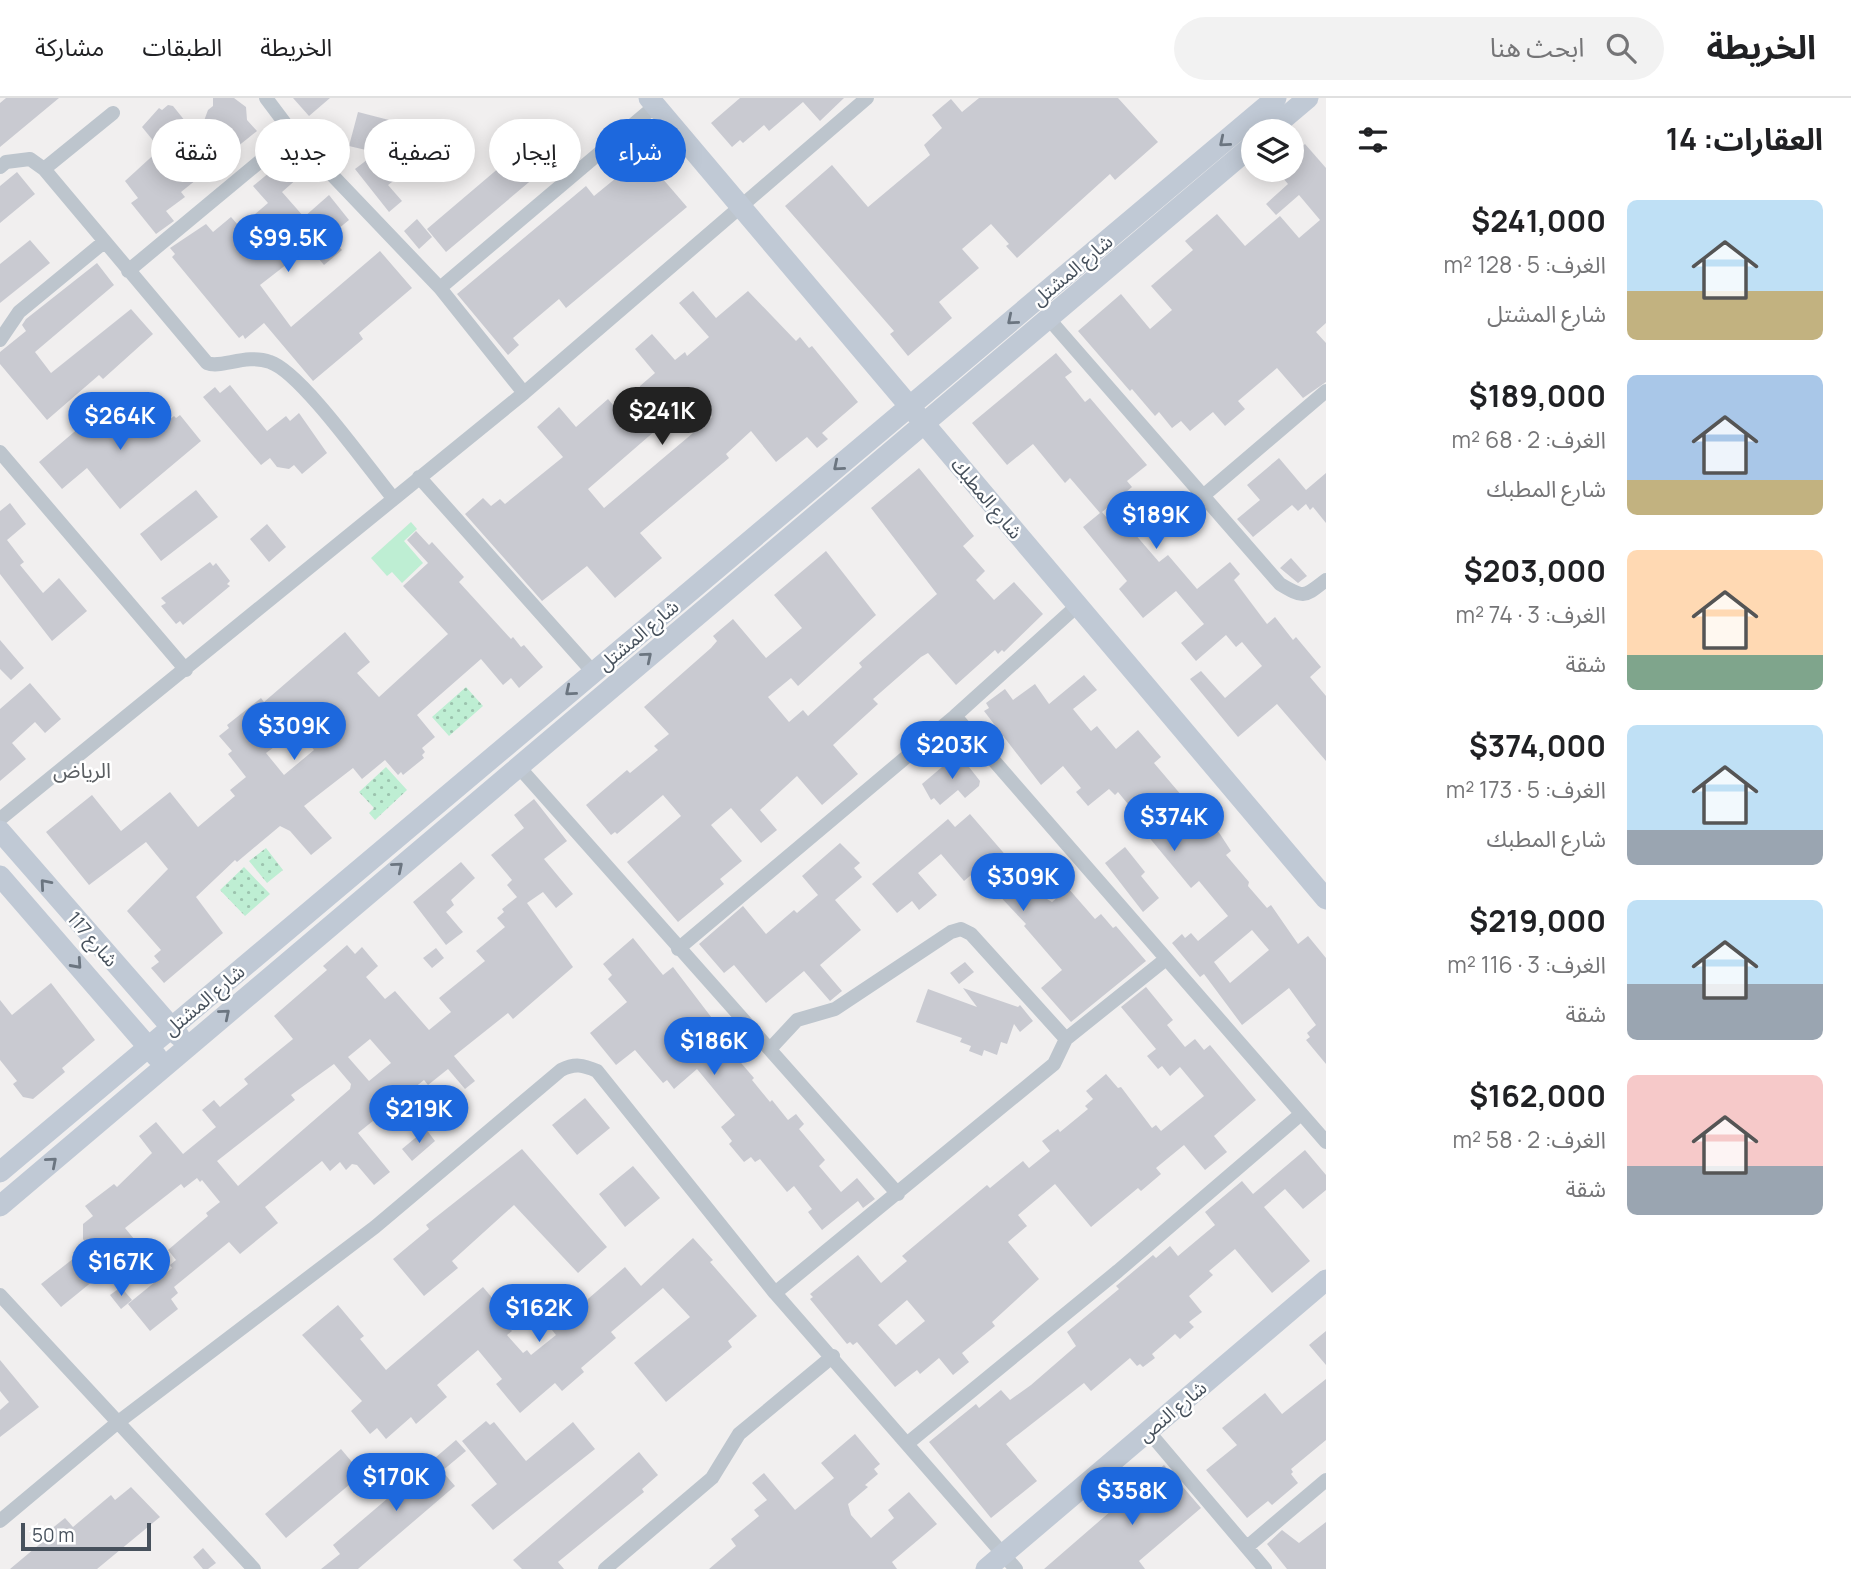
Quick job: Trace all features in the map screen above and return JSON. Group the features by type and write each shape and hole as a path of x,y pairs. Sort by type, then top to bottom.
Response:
{"main road":[{"name":"شارع المشتل","path":"0,1172 1276,98"},
{"path":"1283,119 1308,98"},
{"name":"شارع المطبك","path":"652,102 1326,899"},
{"name":"شارع المشتل","path":"0,1206 1241,155"},
{"name":"شارع 117","path":"0,831 187,1046"},
{"name":"شارع 117","path":"0,876 164,1065"},
{"path":"107,997 128,978"},
{"name":"شارع النص","path":"986,1569 1009,1562 1148,1431 1326,1280"}],"street":[{"path":"265,98 281,119"},
{"path":"0,819 524,393 867,98"},
{"path":"440,288 652,102"},
{"path":"44,169 113,113"},
{"path":"0,167 6,162 30,159 44,169 207,363 213,366 241,358 261,360 289,373 393,498"},
{"path":"128,271 255,166"},
{"path":"339,182 440,288 524,393"},
{"path":"0,340 19,312 104,242"},
{"path":"1048,318 1280,584 1300,595 1306,595 1326,580"},
{"path":"1203,496 1326,391"},
{"path":"0,452 186,670"},
{"path":"419,477 593,672"},
{"path":"678,949 955,716 1078,606"},
{"path":"955,716 1326,1142"},
{"path":"518,766 898,1194"},
{"path":"770,1049 797,1020 835,1009 951,932 961,929 971,934 1066,1039"},
{"path":"775,1293 1054,1064 1066,1039 1166,959"},
{"path":"0,1521 117,1423 375,1227 572,1064 597,1071 775,1293 1009,1562"},
{"path":"908,1443 1118,1271 1301,1114"},
{"path":"0,1295 254,1569"},
{"path":"605,1569 712,1478 739,1434 832,1356"},
{"path":"1148,1431 1265,1569"},
{"path":"1247,1547 1326,1480"}],"green space":[{"path":"411,522 417,529 404,541 423,563 402,583 392,572 387,576 371,558"},
{"path":"466,687 483,706 449,736 432,717"},
{"path":"386,767 407,790 375,820 369,813 374,808 359,792"},
{"path":"266,848 283,870 267,883 249,861"},
{"path":"244,867 270,894 245,916 220,890"}],"building":[{"path":"6,98 59,98 0,147 0,103"},
{"path":"213,98 234,98 246,107 247,120 255,133 241,144 241,119 205,119 213,106"},
{"path":"293,98 330,98 309,116"},
{"path":"740,98 844,98 820,121 803,102 769,131 764,125 743,143 740,140 732,147 711,123"},
{"path":"979,98 1118,98 1158,142 1115,180 1110,174 1017,258 1006,246 1009,244 991,224 962,249 979,268 939,302 952,318 908,356 890,334 894,331 785,206 832,165 868,207 930,155 924,145 942,128 932,115 951,99 962,112"},
{"path":"168,105 173,106 183,119 151,119 151,138 142,127 159,108 162,110"},
{"path":"358,112 385,119 364,119 364,150 350,146"},
{"path":"1304,145 1326,168 1326,323 1316,332 1326,343 1326,382 1303,398 1277,368 1238,401 1245,409 1225,426 1213,412 1190,431 1181,421 1172,428 1159,412 1155,416 1132,389 1130,391 1078,331 1121,294 1150,329 1172,310 1151,286 1193,250 1185,241 1217,214 1245,246 1280,216 1299,238 1320,220 1299,195 1276,215 1266,204 1288,184 1286,182 1304,182"},
{"path":"151,157 151,182 193,182 181,192 185,197 166,211 174,221 156,234 131,203 138,198 125,181"},
{"path":"364,162 364,180 355,169"},
{"path":"17,172 35,194 0,223 0,186"},
{"path":"489,176 489,182 529,182 446,252 427,229"},
{"path":"258,182 293,182 282,192 304,217 329,195 349,220 338,229 342,234 334,241 342,250 324,265 309,247 260,285 291,327 380,251 412,288 359,333 363,339 313,381 264,323 245,339 243,335 239,338 172,257 175,254 170,248 206,224 213,232 231,217 238,225 268,203 253,186"},
{"path":"365,182 392,182 388,185 402,201 389,212"},
{"path":"611,182 665,182 687,207 566,308 559,299 513,338 519,345 508,355 457,294 586,186 594,196"},
{"path":"417,219 432,237 419,249 404,231"},
{"path":"30,240 50,263 0,303 0,264"},
{"path":"97,263 114,285 35,352 51,373 131,309 153,334 103,379 99,375 47,420 0,364 0,352 26,331 22,325 26,319"},
{"path":"693,291 716,318 748,291 796,341 800,337 809,348 812,346 858,402 822,433 828,439 817,448 807,437 776,462 751,431 726,454 729,458 640,533 662,558 615,598 587,566 542,601 465,514 483,498 491,506 500,499 505,504 563,457 537,427 559,407 576,427 608,399 624,418 645,400 639,393 640,386 655,373 635,349 652,334 675,360 685,352 687,356 709,337 679,303","holes":["694,397 712,417 604,508 588,489"]},
{"path":"1056,353 1072,372 1065,377 1085,402 1090,398 1147,465 1127,481 1132,487 1102,512 1120,533 1128,526 1159,562 1168,555 1197,589 1230,562 1240,574 1234,580 1267,624 1275,617 1293,640 1296,637 1321,667 1310,677 1326,696 1326,761 1277,704 1238,737 1190,679 1201,671 1225,698 1262,666 1242,642 1236,647 1226,635 1196,661 1181,643 1204,624 1176,591 1143,618 1119,589 1127,581 1083,527 1100,513 1070,478 1065,483 1033,444 1007,465 972,423"},
{"path":"230,385 267,431 286,416 290,421 299,413 327,453 302,474 294,465 289,469 277,467 270,458 261,465 203,397 215,387 220,393"},
{"path":"115,397 149,436 174,416 176,418 180,415 201,441 120,509 87,468 62,489 39,462"},
{"path":"1279,458 1306,490 1326,473 1326,523 1313,507 1310,510 1306,504 1298,511 1292,505 1253,537 1237,519 1260,500 1247,485"},
{"path":"919,468 974,536 963,546 985,571 976,580 994,600 1014,582 1043,614 1004,652 1002,650 998,654 995,650 956,685 928,653 921,657 873,699 878,704 833,745 858,774 822,805 797,776 760,810 777,830 761,843 731,808 711,825 742,861 720,879 724,884 678,922 627,862 681,816 663,795 617,834 615,832 611,835 586,805 627,770 630,773 658,750 654,746 669,734 644,707 711,648 717,641 713,636 733,619 766,658 802,628 774,595 826,551 876,615 798,686 791,678 768,697 789,722 803,710 808,716 862,667 859,663 937,594 871,508"},
{"path":"196,490 218,517 161,561 140,534"},
{"path":"10,503 26,524 7,540 24,562 20,565 43,593 59,578 87,611 52,641 0,574 0,511"},
{"path":"1184,509 1196,524 1181,536 1169,521"},
{"path":"267,524 286,547 269,562 250,539"},
{"path":"416,531 429,545 432,542 464,577 459,582 511,639 513,637 521,647 524,645 543,667 519,688 511,678 503,685 481,659 417,715 435,737 422,748 425,752 422,755 424,758 403,775 401,772 398,775 385,760 362,779 353,768 304,806 332,838 311,855 290,831 280,826 237,862 235,860 196,897 223,933 164,983 151,968 159,962 154,956 161,950 127,911 168,869 146,842 89,885 46,832 92,795 121,831 170,792 198,827 235,796 230,790 246,777 228,754 232,751 219,736 229,728 227,725 261,698 264,702 345,632 370,662 357,673 379,697 448,634 403,586 428,563 407,540","holes":["297,730 314,750 284,775 266,753"]},
{"path":"1291,558 1307,576 1298,583 1280,568"},
{"path":"210,562 213,566 216,563 230,581 227,584 230,586 183,625 180,621 176,624 161,606 166,603 161,598"},
{"path":"0,640 24,668 11,680 0,669"},
{"path":"1084,675 1097,690 1073,709 1091,731 1097,726 1116,749 1138,730 1161,757 1154,763 1199,816 1203,813 1220,834 1231,851 1226,855 1249,882 1248,886 1267,908 1271,905 1298,944 1308,936 1326,958 1326,1064 1306,1040 1310,1037 1307,1033 1316,1025 1289,988 1242,1025 1204,974 1200,977 1172,943 1182,934 1185,938 1191,933 1198,941 1228,916 1199,881 1191,888 1133,818 1137,815 1118,792 1115,795 1109,789 1088,806 1076,792 1081,788 1063,766 1041,785 984,711 989,708 986,703 1005,689 1013,700 1035,684 1049,704","holes":["1252,930 1269,950 1230,983 1214,962"]},
{"path":"30,683 61,719 45,733 35,722 12,743 26,759 0,781 0,709"},
{"path":"955,756 958,759 961,757 980,781 979,786 965,798 958,790 940,805 934,798 931,800 922,784"},
{"path":"534,799 567,841 544,859 573,894 556,908 543,892 527,903 573,967 513,1019 508,1013 454,1056 475,1081 465,1089 448,1069 428,1085 424,1080 358,1133 390,1172 374,1185 357,1165 352,1164 346,1170 340,1162 330,1171 322,1161 265,1207 278,1223 240,1254 229,1242 174,1287 178,1293 171,1299 178,1309 150,1331 128,1304 172,1268 170,1265 176,1260 168,1250 208,1216 206,1213 220,1202 202,1180 200,1182 197,1178 184,1188 181,1184 125,1228 139,1245 116,1264 108,1255 86,1273 93,1281 61,1307 41,1284 88,1247 83,1239 83,1224 93,1216 85,1206 114,1184 117,1187 152,1153 139,1136 156,1122 183,1154 216,1127 202,1110 214,1100 220,1107 248,1084 244,1079 293,1039 274,1016 327,970 323,966 347,945 355,954 362,947 378,966 366,977 385,999 395,991 429,1030 451,1012 439,998 485,961 476,951 505,927 497,918 504,912 502,909 517,897 507,885 512,880 491,855 524,828 514,815","holes":["370,1039 391,1063 369,1081 348,1057","334,1064 351,1084 350,1089 238,1186 217,1161 295,1100 291,1095"]},
{"path":"970,814 1047,899 1052,902 1068,888 1095,919 1101,914 1113,928 1116,926 1146,961 1071,1022 1041,988 1062,970 1024,926 1026,924 976,871 964,881 941,854 918,873 937,895 919,910 912,901 897,913 872,884 948,819 955,827"},
{"path":"840,843 860,863 854,868 862,877 835,900 861,930 820,965 842,991 830,1001 804,971 766,1003 734,965 724,973 699,944 743,906 766,934 794,910 797,913 818,895 802,876"},
{"path":"1125,847 1145,872 1141,876 1159,898 1143,912 1105,863"},
{"path":"461,862 475,878 451,900 454,905 446,912 463,932 446,945 413,902"},
{"path":"633,938 663,975 673,967 734,1047 730,1050 770,1102 772,1100 788,1120 796,1114 804,1124 799,1129 825,1160 819,1166 841,1192 857,1178 875,1199 863,1208 858,1201 822,1230 808,1212 812,1209 794,1186 787,1192 760,1159 755,1162 751,1157 744,1162 729,1144 732,1141 721,1127 735,1115 697,1069 674,1089 667,1080 663,1083 635,1050 616,1065 590,1033 627,1002 608,979 612,975 603,964"},
{"path":"436,948 444,958 432,968 423,958"},
{"path":"965,962 974,972 959,984 950,973"},
{"path":"51,983 95,1040 62,1068 65,1072 33,1099 23,1097 13,1084 17,1081 0,1060 0,1000 12,1015"},
{"path":"1146,987 1173,1020 1167,1025 1185,1047 1195,1039 1204,1050 1210,1045 1256,1100 1214,1136 1227,1152 1205,1170 1184,1145 1156,1168 1161,1174 1141,1191 1138,1188 1091,1227 1055,1184 1018,1215 1027,1226 1008,1242 1039,1279 992,1322 995,1326 962,1353 969,1362 953,1375 939,1358 920,1374 917,1370 895,1387 857,1342 853,1345 850,1342 847,1344 810,1299 813,1297 810,1294 858,1255 881,1283 907,1261 902,1256 987,1185 990,1188 1023,1161 1029,1168 1050,1151 1042,1141 1058,1129 1060,1132 1088,1109 1085,1106 1093,1099 1086,1091 1106,1074 1118,1088 1121,1087 1152,1128 1156,1125 1161,1131 1204,1096 1180,1067 1170,1076 1162,1066 1158,1069 1147,1056 1156,1049 1121,1007","holes":["907,1300 925,1321 896,1345 878,1325"]},
{"path":"963,988 1018,1007 1020,1005 1033,1021 1020,1032 1014,1024 1007,1044 1001,1042 997,1055 984,1050 982,1056 969,1051 971,1046 960,1042 962,1038 916,1022 928,989 977,1007"},
{"path":"585,1098 610,1128 577,1155 552,1125"},
{"path":"426,1129 435,1141 412,1161 402,1149"},
{"path":"522,1149 607,1247 578,1273 514,1205 452,1261 458,1268 424,1296 393,1259 429,1229 426,1225"},
{"path":"1305,1150 1326,1175 1326,1190 1303,1209 1285,1189 1264,1207 1310,1261 1272,1293 1235,1249 1209,1271 1213,1275 1189,1296 1202,1312 1189,1322 1194,1327 1180,1339 1175,1334 1152,1354 1155,1358 1143,1367 1140,1364 1137,1366 1130,1358 1091,1391 1084,1383 1006,1444 1037,1481 991,1518 929,1442 976,1404 979,1408 1001,1390 1010,1400 1031,1385 1076,1346 1067,1332 1119,1289 1116,1286 1153,1255 1156,1258 1170,1246 1178,1256 1215,1225 1205,1212 1242,1181 1253,1194"},
{"path":"633,1166 660,1198 625,1227 599,1194"},
{"path":"693,1238 757,1316 728,1341 732,1347 666,1402 634,1363 690,1317 663,1288 611,1332 616,1338 581,1368 584,1372 562,1391 555,1383 520,1413 496,1384 502,1379 478,1350 437,1385 447,1397 416,1424 411,1417 386,1439 377,1428 370,1434 351,1411 362,1401 302,1335 338,1305 364,1336 360,1339 386,1370 483,1287 509,1318 504,1322 512,1331 507,1335 523,1353 527,1350 531,1355 556,1335 552,1330 625,1267 641,1286"},
{"path":"121,1287 132,1300 121,1309 110,1295"},
{"path":"1326,1331 1326,1365 1309,1345"},
{"path":"0,1360 39,1407 0,1437 0,1410 9,1402 0,1391"},
{"path":"1326,1379 1326,1440 1291,1469 1291,1474 1298,1483 1272,1505 1268,1501 1247,1518 1206,1470 1237,1445 1222,1428 1265,1393 1282,1414"},
{"path":"486,1421 490,1425 494,1422 526,1461 573,1422 595,1449 493,1530 471,1505 497,1484 462,1441"},
{"path":"855,1434 880,1464 874,1469 878,1474 865,1485 868,1487 848,1504 851,1515 871,1538 894,1518 888,1510 909,1492 937,1524 892,1562 897,1569 709,1569 736,1546 731,1539 759,1516 754,1510 767,1500 752,1483 764,1473 795,1510 834,1478 821,1463"},
{"path":"456,1440 466,1451 442,1471 455,1486 358,1569 321,1569 340,1554 333,1545"},
{"path":"341,1449 362,1474 286,1538 265,1514"},
{"path":"639,1452 658,1475 642,1489 644,1492 558,1562 564,1569 522,1569 513,1560"},
{"path":"1164,1465 1201,1508 1139,1561 1145,1569 1044,1569"},
{"path":"131,1487 160,1517 97,1569 10,1569 53,1533 50,1530 65,1518 73,1527 111,1495 115,1500"},
{"path":"1326,1522 1326,1569 1287,1569 1267,1544 1282,1530 1299,1543"},
{"path":"203,1548 216,1563 208,1569 203,1569 193,1557"}],"district":[{"name":"الرياض","path":"82,771"}]}
